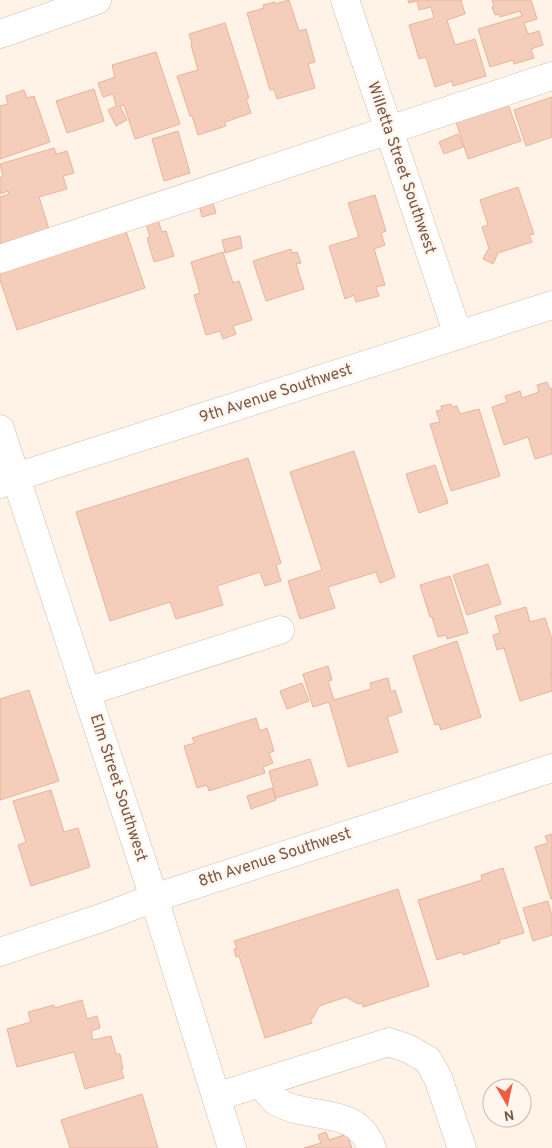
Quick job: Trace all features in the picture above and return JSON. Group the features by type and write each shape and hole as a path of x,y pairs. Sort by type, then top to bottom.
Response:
{"street":[{"path":"0,34 97,0"},
{"name":"Willetta Street Southwest","path":"345,0 458,335"},
{"path":"0,259 552,76"},
{"name":"9th Avenue Southwest","path":"8,480 552,305"},
{"name":"Elm Street Southwest","path":"0,429 8,480 86,692 154,898 232,1148"},
{"path":"86,692 280,630"},
{"name":"8th Avenue Southwest","path":"0,952 154,898 552,768"},
{"path":"216,1097 389,1042 409,1049 428,1060 438,1078 462,1148"},
{"path":"261,1083 274,1100 295,1109 342,1118 358,1128 368,1138 372,1148"}],"building":[{"path":"289,0 299,31 306,29 315,62 308,64 315,88 277,99 274,89 270,90 247,13 264,8 263,5"},
{"path":"408,0 461,0 465,14 447,20 455,45 475,39 486,76 453,86 452,81 435,87 426,57 419,59 409,25 434,18 431,7 419,10 417,1 409,3"},
{"path":"492,0 531,0 537,19 524,23 528,34 539,31 543,45 531,49 534,58 514,64 513,60 490,67 478,29 522,16 520,11 500,17 499,14 495,15"},
{"path":"225,23 249,98 246,99 251,113 225,122 226,126 198,135 177,76 198,70 189,34"},
{"path":"156,52 180,124 135,139 124,105 120,106 127,120 116,126 108,110 116,106 113,94 103,97 98,83 115,77 112,65"},
{"path":"94,89 104,121 67,133 56,101"},
{"path":"24,90 27,98 34,96 50,142 0,159 0,106 8,104 6,96"},
{"path":"552,97 552,137 526,146 514,110"},
{"path":"508,104 521,141 468,159 456,122"},
{"path":"178,131 190,173 164,181 152,139"},
{"path":"458,134 463,147 444,154 439,142"},
{"path":"54,148 56,154 67,151 74,173 63,176 67,189 39,197 49,229 0,244 0,197 9,194 8,191 0,194 0,177 3,177 0,164"},
{"path":"518,187 534,234 529,235 532,242 498,253 493,264 483,259 489,248 482,227 488,225 480,200"},
{"path":"375,195 386,231 381,233 385,245 374,249 385,285 376,287 379,296 356,302 354,295 345,299 329,246 359,237 348,203"},
{"path":"212,200 216,213 202,217 199,205"},
{"path":"158,220 162,232 166,231 174,256 154,262 147,238 150,237 146,224"},
{"path":"125,228 145,288 17,330 0,280 0,269"},
{"path":"240,236 242,248 225,253 222,240"},
{"path":"291,249 292,253 297,252 301,263 296,264 304,289 266,301 253,261"},
{"path":"223,252 233,283 239,281 252,320 233,326 236,334 223,339 220,331 206,335 194,295 200,293 191,262"},
{"path":"547,382 550,389 552,388 552,454 535,459 528,437 504,445 492,407 507,402 505,396 520,391 522,398 539,392 537,385"},
{"path":"451,404 452,407 457,406 460,414 479,409 500,476 451,491 430,424 440,422 436,411 442,410 441,406"},
{"path":"354,451 395,577 380,583 376,572 328,587 335,608 300,619 288,581 322,570 290,472"},
{"path":"248,458 281,563 276,565 281,581 265,586 260,572 217,586 223,605 176,619 170,602 110,621 76,512"},
{"path":"435,465 448,503 419,513 406,474"},
{"path":"488,564 501,604 467,615 453,575"},
{"path":"450,576 468,633 447,639 446,635 438,637 420,585"},
{"path":"526,607 530,622 545,618 552,639 552,691 520,701 504,648 497,650 493,635 500,633 495,616"},
{"path":"457,641 481,717 441,730 439,724 435,725 413,656"},
{"path":"328,666 332,680 328,681 334,700 371,689 370,683 388,678 391,692 395,690 402,712 387,717 398,752 348,767 329,702 313,707 303,674"},
{"path":"302,683 309,701 287,709 280,691"},
{"path":"29,690 59,781 0,800 0,699"},
{"path":"256,718 260,731 267,728 274,751 269,753 273,763 263,767 265,773 209,791 207,785 197,788 184,746 195,743 192,738"},
{"path":"310,759 318,785 276,798 269,771"},
{"path":"272,788 276,800 251,809 247,796"},
{"path":"51,790 64,832 78,828 90,867 31,886 18,845 26,842 13,801"},
{"path":"552,834 551,899 535,847 548,843 545,836"},
{"path":"503,868 524,933 499,940 500,943 463,955 462,952 437,960 418,900 482,880 481,875"},
{"path":"398,889 429,986 363,1007 362,1003 358,1004 346,997 319,1006 313,1018 310,1019 312,1023 265,1038 239,956 236,957 234,949 237,948 234,941"},
{"path":"548,901 552,916 552,935 533,941 523,908"},
{"path":"82,1000 87,1019 97,1016 100,1028 91,1031 93,1040 111,1036 116,1054 120,1054 124,1078 85,1089 74,1052 17,1067 7,1029 31,1022 28,1012 54,1005 55,1008"},
{"path":"142,1094 158,1148 70,1148 61,1120"},
{"path":"326,1132 329,1140 347,1134 352,1148 304,1148 321,1143 318,1135"}]}
